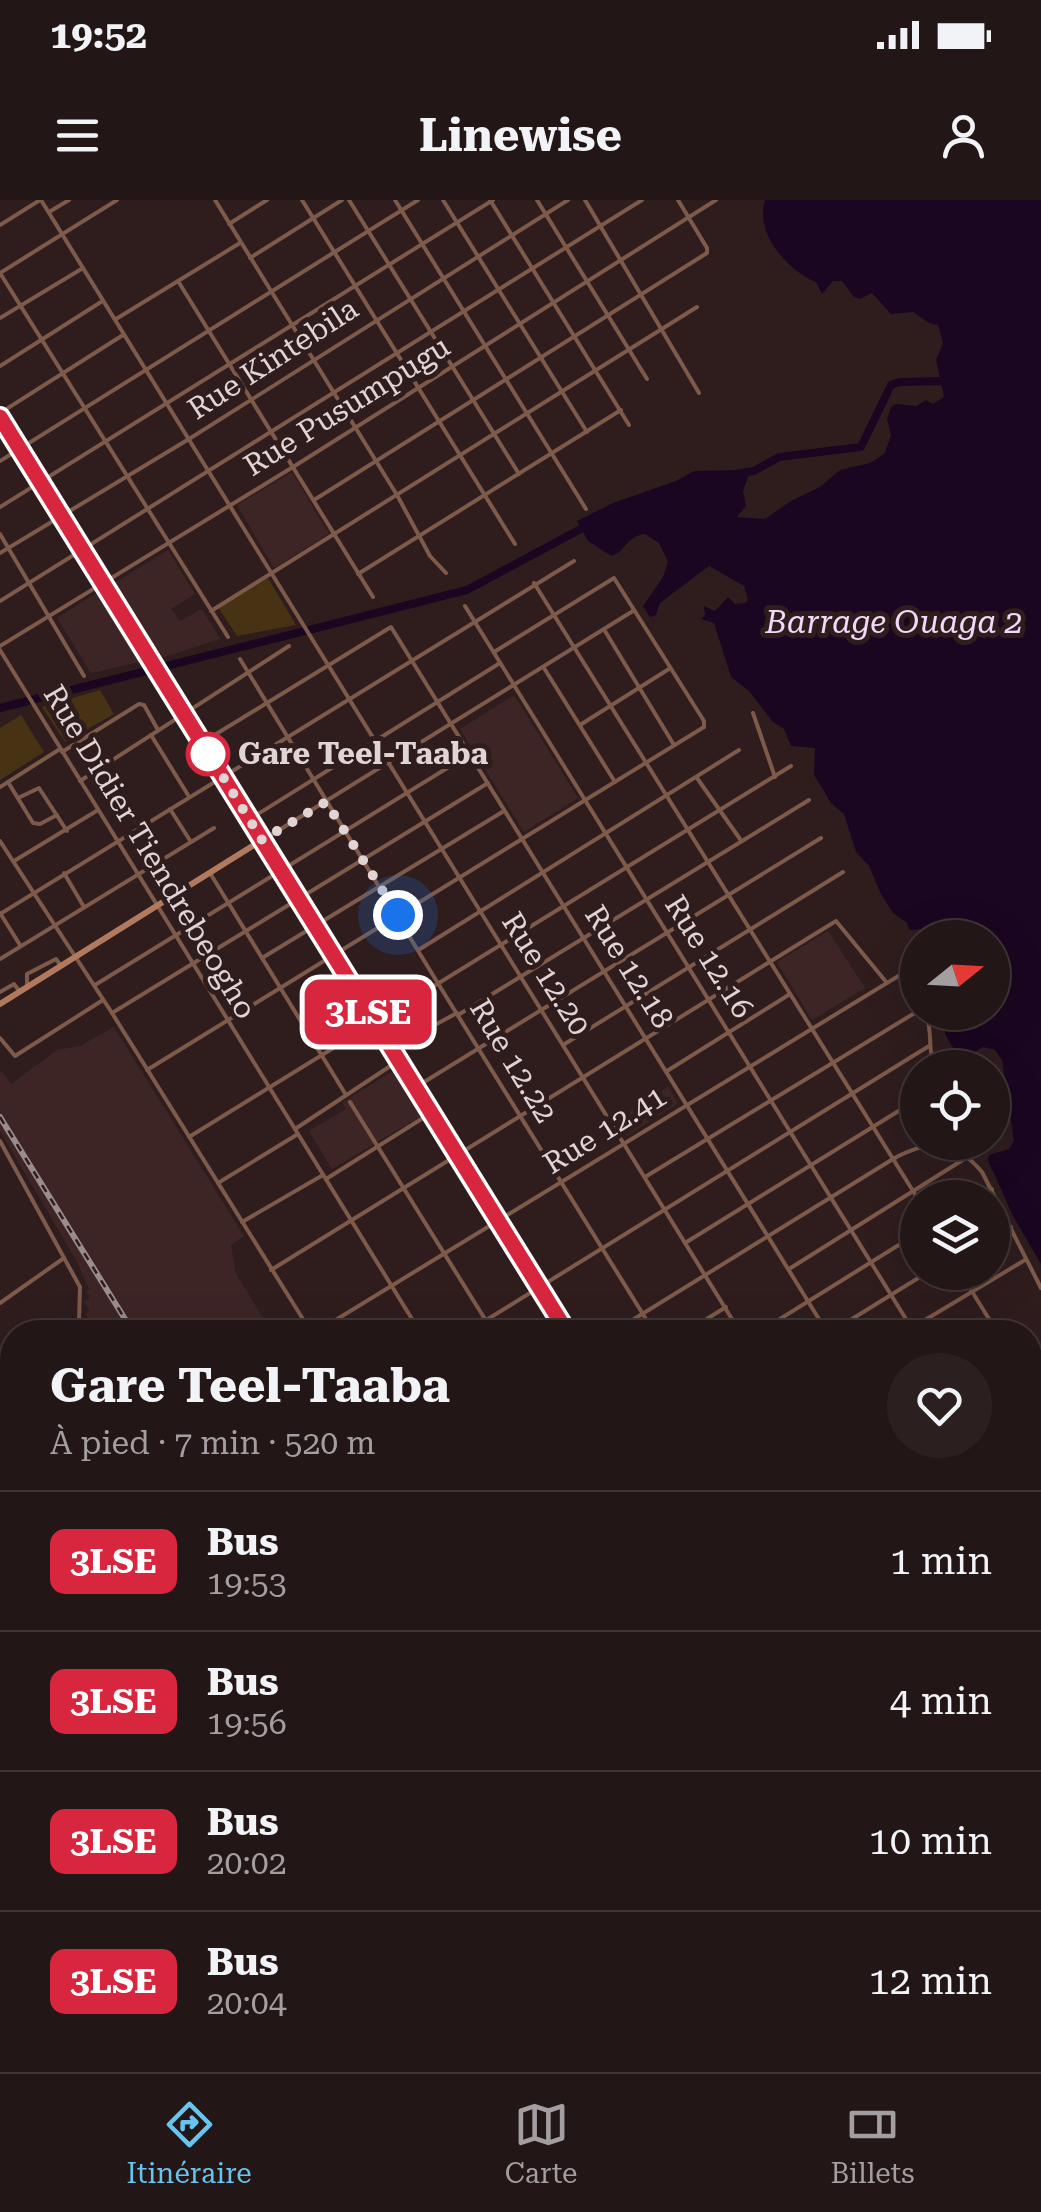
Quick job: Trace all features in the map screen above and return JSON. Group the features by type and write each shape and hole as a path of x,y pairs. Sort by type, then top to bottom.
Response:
{"main road":[{"path":"0,415 559,1320"},
{"path":"0,1004 262,840"}],"street":[{"name":"Rue 12.20","path":"40,200 733,1320"},
{"path":"0,225 40,200"},
{"path":"48,212 69,200"},
{"path":"117,200 0,273 228,637"},
{"path":"215,200 377,461 430,556 446,573"},
{"path":"229,224 267,200"},
{"path":"302,200 515,544"},
{"path":"250,258 342,200"},
{"path":"349,200 519,474"},
{"path":"395,200 586,509"},
{"path":"0,461 418,200"},
{"path":"443,200 587,432"},
{"path":"0,506 491,200 629,425"},
{"path":"537,200 648,379"},
{"name":"Rue Kintebila","path":"0,553 128,478 568,200"},
{"path":"585,200 700,393"},
{"path":"0,601 642,200"},
{"path":"314,500 708,250 678,200"},
{"name":"Rue Pusumpugu","path":"0,648 716,200"},
{"path":"115,320 240,243"},
{"path":"0,318 83,268"},
{"path":"178,281 372,597"},
{"path":"0,366 104,300"},
{"path":"211,611 697,307"},
{"path":"0,415 124,334"},
{"path":"358,574 621,410"},
{"path":"0,534 84,676"},
{"path":"20,946 0,913 574,561"},
{"path":"147,1070 702,729 704,724 613,578 494,652"},
{"path":"534,583 906,1180"},
{"name":"Rue 12.16","path":"465,606 906,1320"},
{"path":"262,840 633,611"},
{"name":"Rue 12.18","path":"328,664 391,627 821,1320"},
{"path":"604,631 674,745"},
{"path":"80,781 289,646"},
{"name":"Rue Didier Tiendrebeogho","path":"0,648 412,1320"},
{"name":"Rue 12.22","path":"240,659 647,1320"},
{"path":"249,820 500,663"},
{"path":"202,743 328,664"},
{"path":"544,668 615,782"},
{"path":"580,725 669,670"},
{"path":"0,787 139,704 158,730"},
{"path":"753,713 775,778"},
{"path":"151,735 188,796"},
{"path":"420,949 739,750"},
{"path":"94,986 470,754"},
{"path":"103,766 139,826"},
{"path":"189,1137 792,766"},
{"path":"697,778 742,841"},
{"path":"8,782 36,824 57,815"},
{"path":"112,1013 488,783"},
{"path":"18,798 40,788 68,831"},
{"path":"431,1027 584,939 810,800"},
{"path":"170,808 191,842"},
{"path":"14,862 98,810"},
{"path":"262,958 504,811"},
{"path":"0,958 214,828"},
{"path":"415,1088 821,838"},
{"path":"0,840 305,1320"},
{"path":"563,1045 843,872"},
{"path":"64,873 84,907"},
{"path":"210,873 346,1095"},
{"path":"271,1270 838,921 887,983"},
{"name":"Rue 12.41","path":"335,1320 900,975"},
{"path":"0,992 14,984 24,989"},
{"path":"666,1071 790,994"},
{"path":"0,1040 15,1056 103,1000"},
{"path":"646,1177 900,1023"},
{"path":"488,1320 929,1046 930,1030"},
{"path":"929,1046 930,1050"},
{"path":"218,1183 398,1060"},
{"path":"350,1102 485,1320"},
{"path":"685,1242 900,1110"},
{"path":"242,1222 430,1113"},
{"path":"0,1140 80,1287 78,1320"},
{"path":"633,1320 900,1156"},
{"path":"932,1180 963,1160"},
{"path":"788,1269 900,1200"},
{"path":"1011,1227 1041,1288"},
{"path":"779,1320 900,1245"},
{"path":"0,1302 64,1258"},
{"path":"929,1320 1027,1259"},
{"path":"849,1320 900,1290"},
{"path":"972,1292 990,1320"},
{"path":"705,1320 726,1307"}],"shaded area":[{"path":"292,472 329,534 274,568 237,505"},
{"path":"168,550 195,594 171,609 180,621 202,609 220,639 158,659 113,584"},
{"path":"268,578 296,625 237,636 218,607"},
{"path":"101,590 144,661 91,673 57,618"},
{"path":"100,690 114,714 65,742 42,707"},
{"path":"514,695 578,798 524,832 460,729"},
{"path":"21,715 44,752 0,780 0,728"},
{"path":"828,931 865,988 812,1020 777,962"},
{"path":"114,1027 244,1236 231,1245 236,1274 265,1320 89,1320 85,1314 90,1311 84,1302 90,1298 86,1291 89,1289 76,1260 0,1131 0,1073 11,1084 57,1050 80,1046"},
{"path":"396,1069 423,1115 332,1169 309,1131 346,1109 343,1102"},
{"path":"668,1087 678,1103 627,1136 617,1120"}],"water":[{"name":"Barrage Ouaga 2","path":"765,200 1041,200 1041,1264 1010,1209 1010,1180 997,1180 988,1160 1010,1160 1014,1141 1010,1050 954,1050 945,1034 945,1030 1010,1030 1010,920 903,920 893,913 869,866 856,852 844,814 831,803 814,775 815,748 791,746 784,729 731,677 714,623 701,619 704,606 715,611 728,597 735,604 745,603 748,600 744,586 709,566 660,603 656,615 650,617 643,606 663,577 668,562 659,543 645,534 639,535 611,556 588,541 577,521 694,471 744,470 748,477 743,491 746,506 737,517 765,519 820,487 840,470 870,463 885,453 891,435 887,419 891,407 916,406 926,400 933,404 944,397 936,360 943,343 938,325 913,312 891,314 872,293 860,299 854,297 842,281 833,281 822,294 816,282 795,269 776,249 764,225"}],"waterway":[{"path":"739,473 754,471 779,457 861,447 891,385 946,381"},
{"path":"0,708 467,590 590,524"}],"railway":[{"path":"0,1117 126,1320"}],"bus line":[{"name":"3LSE","path":"0,417 560,1320"}],"place":[{"name":"Gare Teel-Taaba","path":"208,754"}],"route":[{"path":"208,754 202,743 262,840 326,802 398,915"}]}
